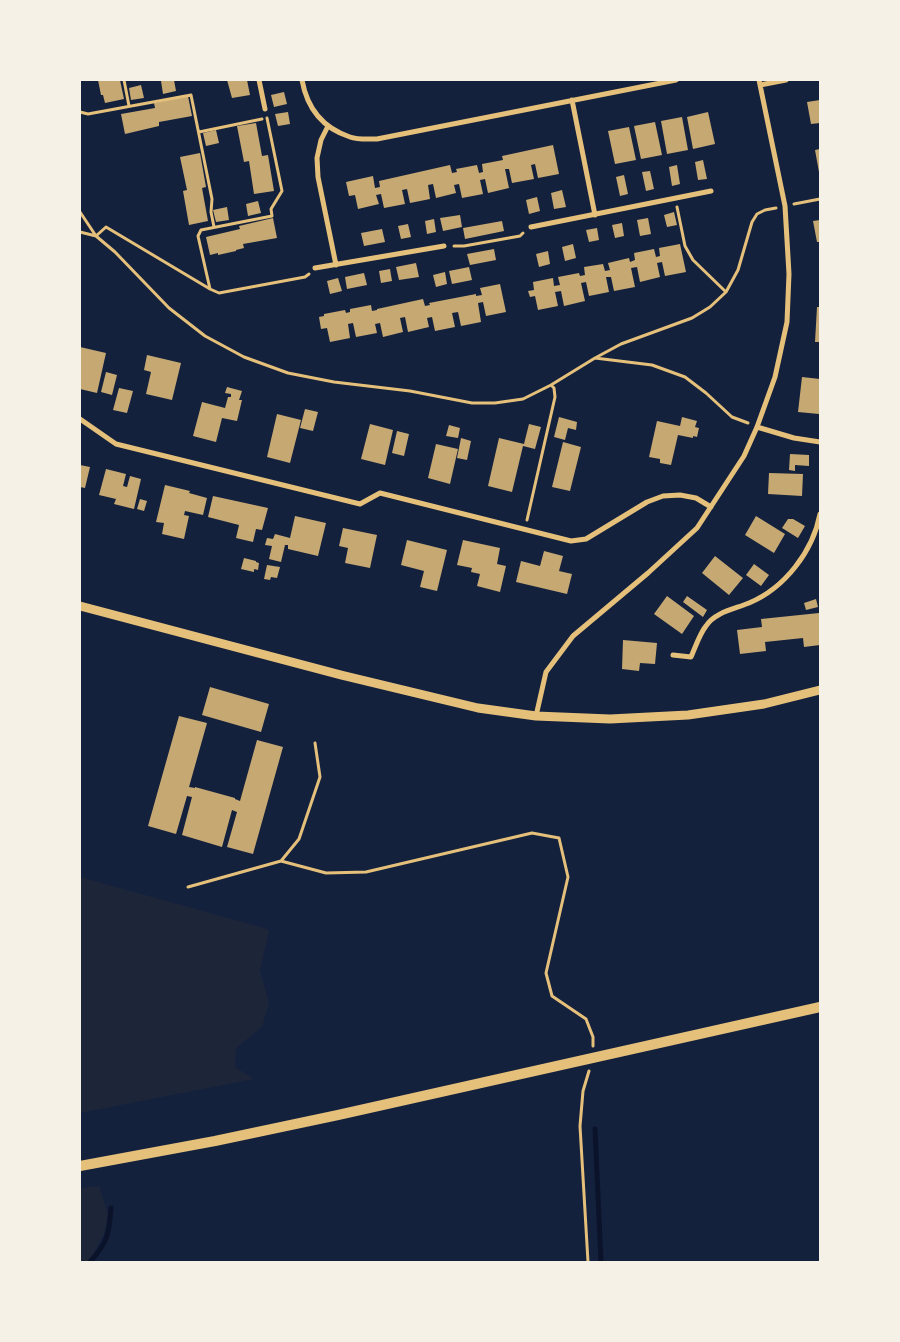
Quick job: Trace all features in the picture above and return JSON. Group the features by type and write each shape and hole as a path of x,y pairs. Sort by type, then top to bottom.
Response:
{"main road":[{"path":"80,1166 338,1115 820,1008"}],"street":[{"path":"259,80 265,109"},
{"path":"302,80 314,112 328,126 351,138 377,139 676,80"},
{"path":"536,716 546,672 574,636 697,528 744,456 757,427 775,377 787,322 789,274 784,206 759,82 786,80"},
{"path":"572,100 595,214"},
{"path":"328,126 321,140 317,158 318,177 336,265"},
{"path":"531,227 711,191"},
{"path":"315,268 444,246"},
{"path":"80,419 116,444 341,500 360,504 380,493 571,541 586,539 647,502 663,496 680,495 696,498 711,507"},
{"path":"757,427 794,438 820,442"},
{"path":"673,656 691,657 706,625 718,615 752,602 767,593 793,570 808,548 820,514"},
{"path":"80,606 396,689 478,708 536,716 610,719 688,715 764,704 820,690"}],"path":[{"path":"124,80 129,106"},
{"path":"80,112 88,114 191,94 212,199 211,212 214,226"},
{"path":"210,289 198,236 201,230 272,216 271,209 282,190 265,109"},
{"path":"199,132 267,118"},
{"path":"676,198 685,246 693,260 726,292"},
{"path":"80,212 96,236 115,252 169,308 205,336 244,357 288,373 334,382 410,391 472,403 495,403 523,399 621,344 692,318 710,307 726,292 738,270 752,222 757,214 765,210 820,199"},
{"path":"96,236 106,227 218,293 305,277 315,268"},
{"path":"444,246 464,246 520,236 531,227"},
{"path":"80,232 96,236"},
{"path":"595,358 652,365 685,378 706,393 732,417 757,427"},
{"path":"524,529 554,407 554,388 551,385"},
{"path":"281,861 299,839 320,777 315,743"},
{"path":"188,887 281,861 326,873 366,872 532,833 559,838 568,877 546,974 552,996 586,1019 593,1037 593,1058 583,1091 580,1126 588,1262"}],"shaded area":[{"path":"80,877 264,928 269,931 260,970 269,1003 262,1027 236,1048 235,1067 254,1079 80,1113"},
{"path":"99,1186 108,1214 104,1234 89,1262 80,1262 80,1188"}],"building":[{"path":"98,80 120,80 124,99 105,103"},
{"path":"174,80 176,91 163,94 161,81"},
{"path":"227,80 247,80 250,95 232,98"},
{"path":"141,85 144,98 131,100 129,88"},
{"path":"284,92 287,104 274,107 271,95"},
{"path":"188,96 192,116 159,122 159,126 125,134 121,114 155,108 154,103"},
{"path":"820,100 820,123 811,124 807,102"},
{"path":"288,112 290,124 278,126 275,114"},
{"path":"708,112 715,144 693,149 687,117"},
{"path":"682,117 688,150 667,154 661,121"},
{"path":"655,122 662,155 641,159 634,126"},
{"path":"256,123 262,156 268,155 274,191 254,194 249,161 244,162 237,126"},
{"path":"629,127 636,160 615,164 608,131"},
{"path":"216,130 219,143 206,146 203,133"},
{"path":"553,145 559,174 538,178 535,164 531,165 534,179 512,183 509,169 505,169 509,188 488,193 485,179 480,180 483,194 462,198 459,184 454,185 456,193 436,198 433,184 428,185 430,199 410,203 407,189 402,190 405,204 384,208 381,194 376,195 379,204 358,209 355,195 349,196 346,182 373,176 375,188 380,187 379,181 450,165 452,173 457,172 456,169 477,165 479,173 483,172 482,164 503,160 502,156"},
{"path":"820,149 820,171 819,172 815,150"},
{"path":"200,153 206,187 202,188 208,221 189,225 183,191 187,190 180,157"},
{"path":"703,160 707,179 698,180 695,162"},
{"path":"677,165 680,184 672,186 669,167"},
{"path":"650,171 654,189 646,191 642,172"},
{"path":"624,175 628,194 620,196 616,177"},
{"path":"562,190 566,207 554,209 551,193"},
{"path":"537,197 540,211 529,214 526,200"},
{"path":"258,201 261,213 248,216 246,204"},
{"path":"227,207 229,220 216,222 213,210"},
{"path":"674,212 677,225 667,227 664,215"},
{"path":"460,215 462,227 443,231 440,218"},
{"path":"273,218 277,238 243,244 244,248 236,251 210,255 206,237 240,229 239,226"},
{"path":"648,218 651,234 640,236 637,220"},
{"path":"434,219 436,232 427,234 425,221"},
{"path":"820,220 820,242 817,242 813,221"},
{"path":"502,221 504,231 465,239 463,228"},
{"path":"622,223 624,236 615,238 612,225"},
{"path":"408,224 411,237 401,239 398,226"},
{"path":"597,228 599,240 589,242 586,230"},
{"path":"382,229 385,242 364,246 361,233"},
{"path":"573,244 576,258 565,261 562,247"},
{"path":"680,244 686,272 665,276 662,262 657,263 660,277 640,282 637,267 631,268 635,287 614,291 611,277 606,277 609,292 589,296 586,282 581,283 585,301 564,306 561,291 555,292 558,306 538,310 535,296 530,297 528,291 534,290 533,282 553,278 554,286 560,285 558,277 579,273 580,276 585,275 584,267 603,264 605,271 610,270 608,263 629,258 630,262 635,260 634,253 654,249 656,257 660,256 659,248"},
{"path":"494,249 496,260 470,265 467,254"},
{"path":"548,251 550,264 539,267 536,254"},
{"path":"416,263 419,277 399,280 396,267"},
{"path":"469,267 472,280 452,284 449,271"},
{"path":"390,269 392,281 381,283 379,271"},
{"path":"445,272 447,284 436,287 433,275"},
{"path":"364,273 367,285 347,289 345,277"},
{"path":"338,278 342,291 330,294 327,281"},
{"path":"500,284 506,312 486,316 483,302 478,303 481,322 461,326 458,312 452,313 455,327 435,331 432,317 427,318 429,327 408,332 405,317 400,318 403,332 383,337 380,323 375,324 377,333 356,337 353,323 348,324 350,338 330,342 327,328 321,329 319,317 324,316 324,314 345,310 346,313 350,312 350,309 371,305 372,311 423,299 425,306 430,305 429,303 476,294 476,296 482,295 480,288"},
{"path":"817,307 820,307 820,342 815,342"},
{"path":"80,347 106,353 97,393 80,389"},
{"path":"147,355 181,363 172,400 146,394 151,372 144,370"},
{"path":"106,372 117,375 112,395 101,392"},
{"path":"802,377 820,379 819,414 798,412"},
{"path":"227,387 242,391 237,421 222,418 216,442 193,436 202,402 225,408 228,397 231,397 231,394 225,393"},
{"path":"119,388 133,391 127,413 113,410"},
{"path":"305,409 318,412 313,431 300,428"},
{"path":"277,414 301,420 290,463 267,457"},
{"path":"559,417 577,422 576,430 568,428 565,440 554,437"},
{"path":"682,417 697,421 695,427 699,428 697,437 678,435 671,465 660,463 660,459 649,457 657,421 680,426"},
{"path":"370,424 393,430 385,465 361,459"},
{"path":"529,424 541,427 535,449 523,446 512,492 488,486 499,438 524,444"},
{"path":"449,425 460,428 458,438 446,436"},
{"path":"397,431 409,434 404,456 392,453"},
{"path":"461,438 471,441 467,460 457,458"},
{"path":"563,442 581,447 570,491 552,487"},
{"path":"436,444 458,449 450,484 428,478"},
{"path":"790,454 809,455 809,466 795,465 795,471 789,470"},
{"path":"80,465 90,467 85,488 80,487"},
{"path":"106,469 126,474 123,486 127,487 130,476 141,479 134,509 114,504 116,499 99,495"},
{"path":"769,473 803,474 802,496 768,494"},
{"path":"165,485 190,491 189,493 207,498 203,515 185,511 184,515 189,516 184,539 162,534 164,523 156,522"},
{"path":"213,496 268,508 262,530 256,529 253,542 236,538 239,525 208,517"},
{"path":"140,499 147,501 144,511 137,509"},
{"path":"295,516 326,523 318,556 288,549 288,545 285,545 281,562 269,559 272,546 265,545 267,538 273,539 275,534 290,538"},
{"path":"756,516 785,534 774,553 745,535"},
{"path":"788,519 793,519 805,526 798,538 782,528"},
{"path":"343,528 377,535 370,568 345,563 348,548 339,546"},
{"path":"407,540 447,550 437,591 420,587 424,571 401,565"},
{"path":"463,540 500,548 497,564 506,566 500,592 477,586 480,574 471,572 472,568 457,565"},
{"path":"544,551 563,556 559,571 572,574 567,594 516,582 521,561 540,566"},
{"path":"715,556 743,578 729,595 702,573"},
{"path":"244,558 259,563 258,570 254,569 254,572 241,569"},
{"path":"754,564 769,575 761,586 746,575"},
{"path":"267,565 280,567 277,578 264,579"},
{"path":"667,596 694,616 682,634 654,614"},
{"path":"687,596 707,610 703,617 683,602"},
{"path":"816,599 818,607 806,610 804,603"},
{"path":"819,613 820,645 804,647 803,638 765,642 766,651 740,654 737,630 762,627 761,619"},
{"path":"623,640 657,643 655,664 640,663 639,671 622,669"},
{"path":"210,687 269,704 261,732 202,715"},
{"path":"179,716 207,723 189,787 195,787 240,801 257,740 283,747 253,854 227,847 237,812 232,810 222,847 182,835 192,797 187,796 176,834 148,826"}],"waterway":[{"path":"595,1129 601,1262"},
{"path":"90,1262 104,1243 111,1208"}]}
